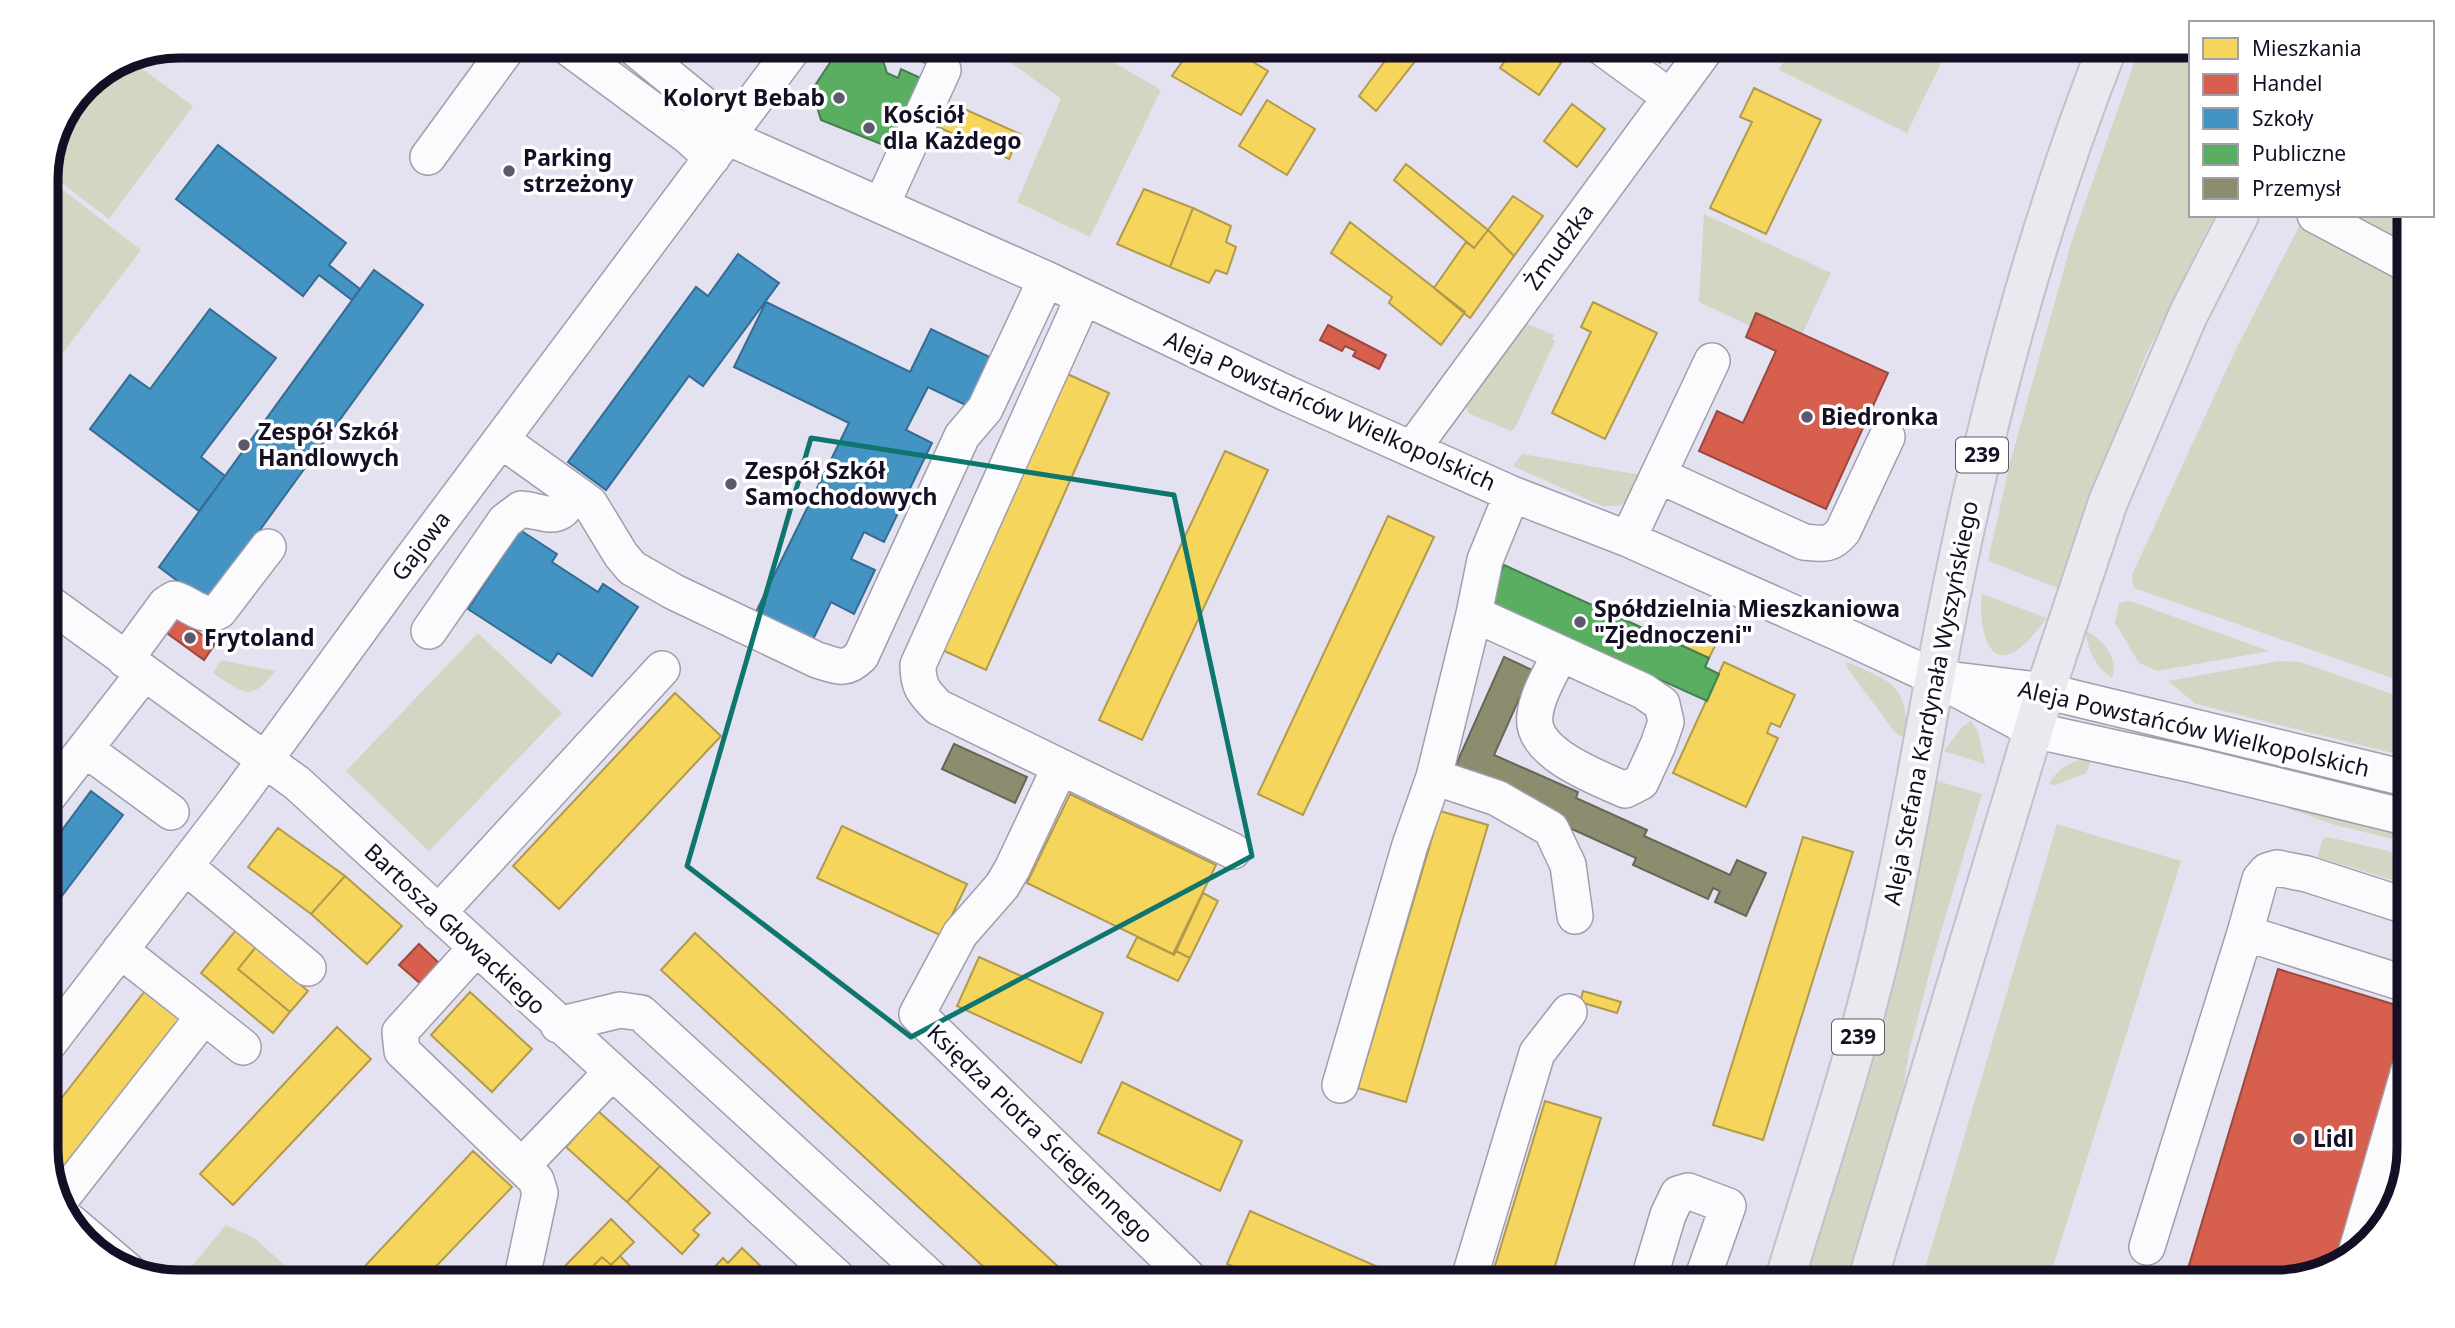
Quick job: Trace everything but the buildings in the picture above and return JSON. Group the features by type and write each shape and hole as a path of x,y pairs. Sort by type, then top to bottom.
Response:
{"main road":[{"name":"Aleja Stefana Kardynała Wyszyńskiego","path":"1788,1270 1864,1017 1890,915 1955,572 1993,405 2042,234 2104,58"},
{"path":"1871,1270 2045,691 2108,502 2188,314 2238,217"}],"street":[{"path":"428,157 500,58"},
{"path":"582,58 689,137 720,147"},
{"path":"647,58 710,110 720,147"},
{"name":"Gajowa","path":"58,1031 265,760 786,58"},
{"path":"1616,58 1670,97"},
{"name":"Żmudzka","path":"1412,449 1699,58"},
{"path":"882,205 943,70"},
{"name":"Aleja Powstańców Wielkopolskich","path":"720,147 882,205 1288,394 1512,494 1628,539 1936,678 2034,730 2193,765 2397,815"},
{"path":"2319,217 2397,259"},
{"path":"500,440 590,505 632,568 674,592 817,660 841,667 853,665 861,656 962,436 985,409 1045,279"},
{"path":"1083,298 918,664 918,681 925,694 938,707 1233,851"},
{"path":"1628,539 1712,361"},
{"path":"1658,475 1804,542 1821,544 1835,541 1843,531 1887,437"},
{"path":"429,631 505,521 521,509 548,515 558,514 568,506 571,495 568,488"},
{"path":"1340,1084 1410,845 1434,778 1485,560 1512,494"},
{"path":"58,784 85,749 135,666 166,604 174,599 183,601 213,615 219,611 268,547"},
{"name":"Bartosza Głowackiego","path":"58,610 297,783 828,1270"},
{"path":"1474,614 1560,654"},
{"path":"438,913 662,669"},
{"name":"Aleja Powstańców Wielkopolskich","path":"1936,678 2045,691 2397,776"},
{"path":"85,749 171,812"},
{"name":"Księdza Piotra Ściegiennego","path":"1060,767 1012,869 1002,886 960,934 917,1014 1180,1270"},
{"path":"1434,778 1497,798 1551,829 1568,865 1575,916"},
{"path":"185,866 308,968"},
{"path":"2147,1247 2260,879 2267,871 2277,868 2307,874 2397,903"},
{"path":"2245,933 2397,981"},
{"path":"476,948 400,1032 402,1051 537,1180 540,1193 524,1270"},
{"path":"120,950 243,1047"},
{"path":"558,1024 620,1010 641,1013 922,1270"},
{"path":"1472,1270 1537,1053 1569,1012"},
{"path":"66,1193 204,1016"},
{"path":"522,1166 611,1073"},
{"path":"2361,1235 2397,1111"},
{"path":"1652,1270 1668,1215 1678,1195 1689,1191 1728,1206 1706,1270"}],"highlighted area":[{"path":"811,438 1174,495 1252,856 911,1037 687,866"}],"green space":[{"path":"1005,58 1106,58 1161,90 1090,237 1017,202 1061,99"},
{"path":"1786,58 1931,58 1941,63 1907,133 1779,70"},
{"path":"2136,58 2189,58 2189,217 2214,217 2143,361 2061,589 1988,561 2010,463 2072,240"},
{"path":"138,66 193,106 109,219 58,180 60,155 66,135 107,82"},
{"path":"58,186 141,250 58,359"},
{"path":"1704,214 1831,273 1802,334 1757,313 1750,326 1699,302"},
{"path":"2304,217 2397,217 2397,680 2134,588 2132,575 2236,349"},
{"path":"1525,323 1554,335 1552,339 1555,341 1515,428 1511,431 1468,413 1468,409 1464,407"},
{"path":"1522,454 1646,476 1630,502 1617,506 1602,506 1513,466"},
{"path":"1982,594 2047,618 2018,649 2006,655 1998,654 1992,650 1984,632"},
{"path":"2130,601 2269,651 2157,671 2139,663 2115,623 2119,603"},
{"path":"2086,631 2108,650 2114,671 2112,678 2093,658"},
{"path":"478,633 562,713 429,851 346,771"},
{"path":"221,660 275,671 259,688 246,692 213,673"},
{"path":"2280,661 2300,662 2397,696 2397,754 2196,704 2168,681"},
{"path":"1847,662 1876,675 1894,687 1904,706 1908,738 1893,730 1846,666"},
{"path":"1971,721 1978,731 1985,764 1944,751 1963,726"},
{"path":"2131,730 2397,791 2397,802 2129,742"},
{"path":"2093,757 2086,773 2056,785 2049,784 2057,773 2068,765"},
{"path":"1934,780 1982,794 1934,955 1909,1052 1897,1128 1854,1270 1805,1270"},
{"path":"2287,808 2397,828 2397,840 2335,825"},
{"path":"2057,824 2181,861 2052,1270 1925,1270"},
{"path":"2328,837 2397,853 2397,881 2317,857 2323,839"},
{"path":"226,1225 254,1238 290,1270 197,1270 192,1266"}],"place":[{"name":"Koloryt Bebab","path":"839,98"},
{"name":"Kościół dla Każdego","path":"869,128"},
{"name":"Parking strzeżony","path":"509,171"},
{"name":"Biedronka","path":"1807,417"},
{"name":"Zespół Szkół Handlowych","path":"244,445"},
{"name":"Zespół Szkół Samochodowych","path":"731,484"},
{"name":"Spółdzielnia Mieszkaniowa \"Zjednoczeni\"","path":"1580,622"},
{"name":"Frytoland","path":"190,638"},
{"name":"Lidl","path":"2299,1139"}]}
